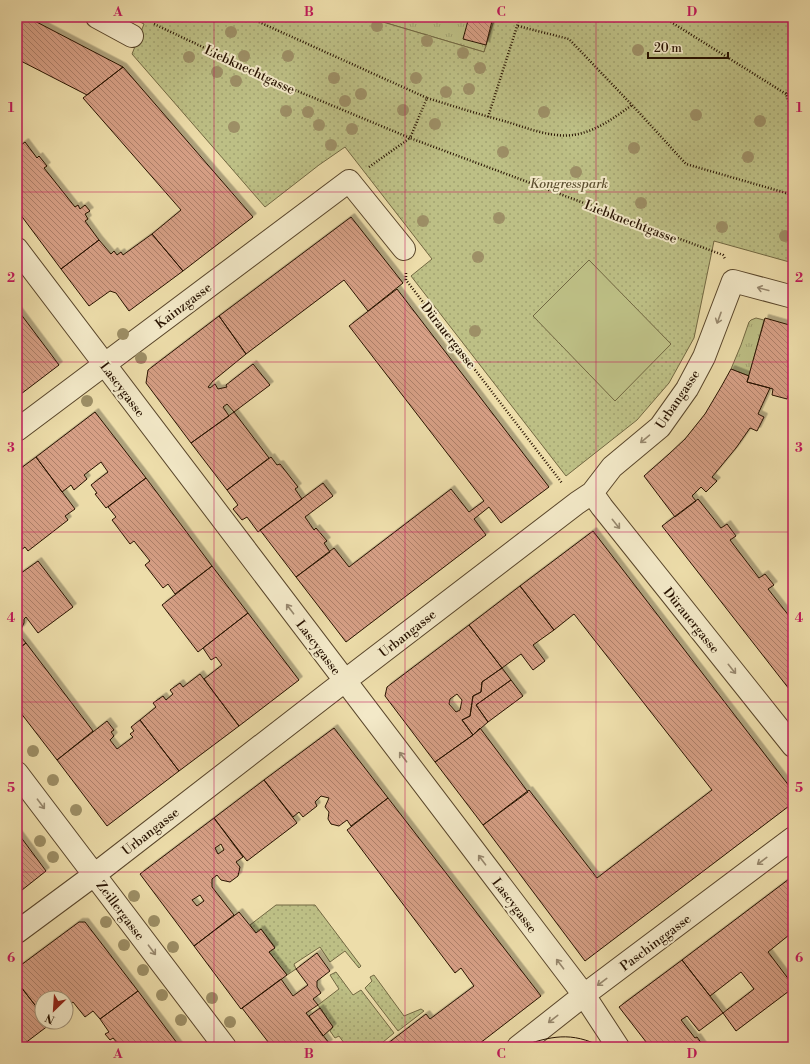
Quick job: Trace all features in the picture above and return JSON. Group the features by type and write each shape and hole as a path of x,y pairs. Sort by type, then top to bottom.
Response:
{"street":[{"path":"96,17 132,36"},
{"path":"349,181 404,249"},
{"name":"Kainzgasse","path":"17,430 349,181"},
{"name":"Lascygasse","path":"17,249 584,995 618,1047"},
{"path":"732,281 793,297"},
{"name":"Urbangasse","path":"17,932 94,875 592,493 612,467 660,427 686,389 704,357 732,281"},
{"name":"Dürauergasse","path":"592,493 793,746"},
{"name":"Zeillergasse","path":"17,774 225,1047"},
{"name":"Paschinggasse","path":"518,1047 584,995 793,838"}],"path":[{"path":"248,17 428,98 535,131 558,135 573,135 604,124 632,105"},
{"path":"488,117 520,17"},
{"path":"663,17 786,94 793,113"},
{"name":"Liebknechtgasse","path":"132,36 149,21 283,85 410,138 723,255 732,281"},
{"path":"518,26 569,39 686,164 793,195"},
{"path":"786,94 793,86"},
{"path":"349,181 410,138 428,98"},
{"name":"Dürauergasse","path":"404,249 406,280 564,485"}],"green space":[{"name":"Kongresspark","path":"130,17 366,17 484,52 495,17 793,17 793,263 714,241 694,338 669,383 637,420 566,476 411,276 432,259 345,147 265,207 132,54 144,24"},
{"path":"366,17 495,17 484,52"},
{"path":"589,260 671,344 615,401 533,316"},
{"path":"756,318 764,320 749,376 731,369 749,322"},
{"path":"276,905 315,905 361,966 359,968 345,951 330,962 320,947 294,964 296,969 287,975 269,952 275,947 261,929 256,933 250,925"},
{"path":"336,972 353,995 361,990 394,1033 377,1047 347,1047 339,1036 335,1038 330,1031 333,1027 318,1005 339,989 330,975"},
{"path":"374,975 404,1016 421,1009 424,1011 398,1031 365,988 372,981 370,977"}],"building":[{"path":"17,17 27,17 123,67 87,95 17,59"},
{"path":"469,17 493,17 486,45 463,39"},
{"path":"123,67 253,217 183,271 152,234 181,210 83,98"},
{"path":"25,142 37,158 39,156 47,166 44,168 75,207 78,205 80,209 85,205 90,211 85,214 88,219 85,221 99,240 61,269 17,210 17,148"},
{"path":"351,217 403,283 368,311 344,280 246,354 219,316"},
{"path":"152,234 183,271 129,311 116,293 110,291 89,306 61,269 99,240 111,254 114,251 117,255 121,252 123,255"},
{"path":"397,289 549,487 501,523 489,507 474,519 486,535 346,642 296,577 334,548 349,567 451,489 469,512 484,501 349,326"},
{"path":"17,309 59,365 17,397"},
{"path":"219,316 246,354 213,381 208,387 210,388 215,384 218,389 227,387 226,385 253,364 270,385 234,412 227,404 223,407 229,416 191,443 146,383 148,370"},
{"path":"765,318 793,326 793,394 789,393 787,399 772,395 773,389 747,382"},
{"path":"731,369 749,376 747,382 770,388 758,414 764,417 757,431 750,428 712,477 717,481 706,492 701,487 692,496 696,501 675,517 644,476 685,439 705,414"},
{"path":"95,412 146,478 106,508 95,494 97,493 91,485 108,472 101,462 84,475 87,479 74,490 71,485 62,492 36,457"},
{"path":"234,412 269,458 227,490 191,443"},
{"path":"36,457 75,509 65,516 68,520 28,551 25,547 17,553 17,471"},
{"path":"271,457 277,465 280,464 298,487 295,489 302,499 258,532 247,517 242,520 233,509 238,505 227,490"},
{"path":"146,478 212,566 175,594 168,584 163,588 145,565 150,561 134,541 130,544 112,520 116,517 108,507"},
{"path":"323,483 333,496 305,517 314,530 316,528 327,541 324,543 330,552 296,577 260,530"},
{"path":"698,499 721,528 727,524 736,536 730,540 759,578 765,574 774,585 768,589 793,621 793,694 662,526"},
{"path":"593,531 793,791 793,803 585,961 483,825 529,790 597,878 712,790 574,614 554,630 520,586"},
{"path":"38,561 73,607 38,633 26,617 21,629 17,631 17,576"},
{"path":"212,566 248,613 198,652 162,605"},
{"path":"520,586 554,630 533,645 545,661 533,670 521,654 502,668 469,625"},
{"path":"248,613 299,680 239,726 204,679 222,665 216,657 211,660 203,648"},
{"path":"469,625 502,668 482,682 481,692 473,696 470,716 462,720 473,735 435,762 385,696 387,687","holes":["457,694 462,700 460,710 456,712 449,704 450,699"]},
{"path":"17,632 26,643 17,650"},
{"path":"26,643 93,731 57,760 17,708 17,650"},
{"path":"502,668 511,680 476,705 488,722 473,735 462,720 470,716 473,696 481,692 482,682"},
{"path":"200,674 239,726 179,771 140,720 156,707 153,703 163,696 166,700 173,694 170,690 180,683 183,687"},
{"path":"511,680 523,696 488,722 476,705"},
{"path":"140,720 179,771 107,826 57,760 107,721 114,730 111,732 114,736 110,740 117,749 133,737 130,734 134,731 131,727"},
{"path":"334,728 388,798 351,826 347,820 339,826 331,824 328,819 329,812 325,807 329,798 321,796 315,802 317,806 303,817 299,812 293,817 264,780"},
{"path":"480,728 528,792 483,825 435,762 473,735"},
{"path":"264,780 297,823 247,861 214,818"},
{"path":"388,798 541,996 475,1047 383,1047 426,1014 430,1019 474,986 461,968 455,973 347,830"},
{"path":"214,818 243,857 236,862 240,867 238,876 230,882 221,880 217,875 212,879 212,887 234,915 194,946 140,874","holes":["221,844 224,850 218,854 215,848","200,895 204,901 197,906 192,900"]},
{"path":"17,832 46,871 17,894"},
{"path":"793,876 793,938 792,939 789,935 768,952 793,985 793,988 736,1031 723,1013 754,989 741,972 710,996 682,960"},
{"path":"239,912 256,933 261,929 275,948 269,952 287,975 241,1009 194,946"},
{"path":"79,922 85,922 138,991 100,1019 93,1011 85,1017 74,1003 74,990 34,990 34,1004 17,982 17,968"},
{"path":"317,953 330,971 317,981 317,987 321,993 313,999 318,1005 306,1013 329,1043 324,1047 272,1047 242,1008 281,979 293,996 308,985 296,969"},
{"path":"682,960 723,1013 699,1031 687,1016 681,1020 704,1047 650,1047 619,1007"},
{"path":"17,982 34,1004 34,1030 42,1030 20,1047 17,1047"},
{"path":"138,991 180,1047 113,1047 118,1044 113,1038 110,1040 105,1034 109,1032 100,1019"},
{"path":"320,1008 333,1027 323,1036 309,1016"}],"tram line":[{"path":"519,1047 541,1040 561,1037 580,1039 602,1047"}]}
